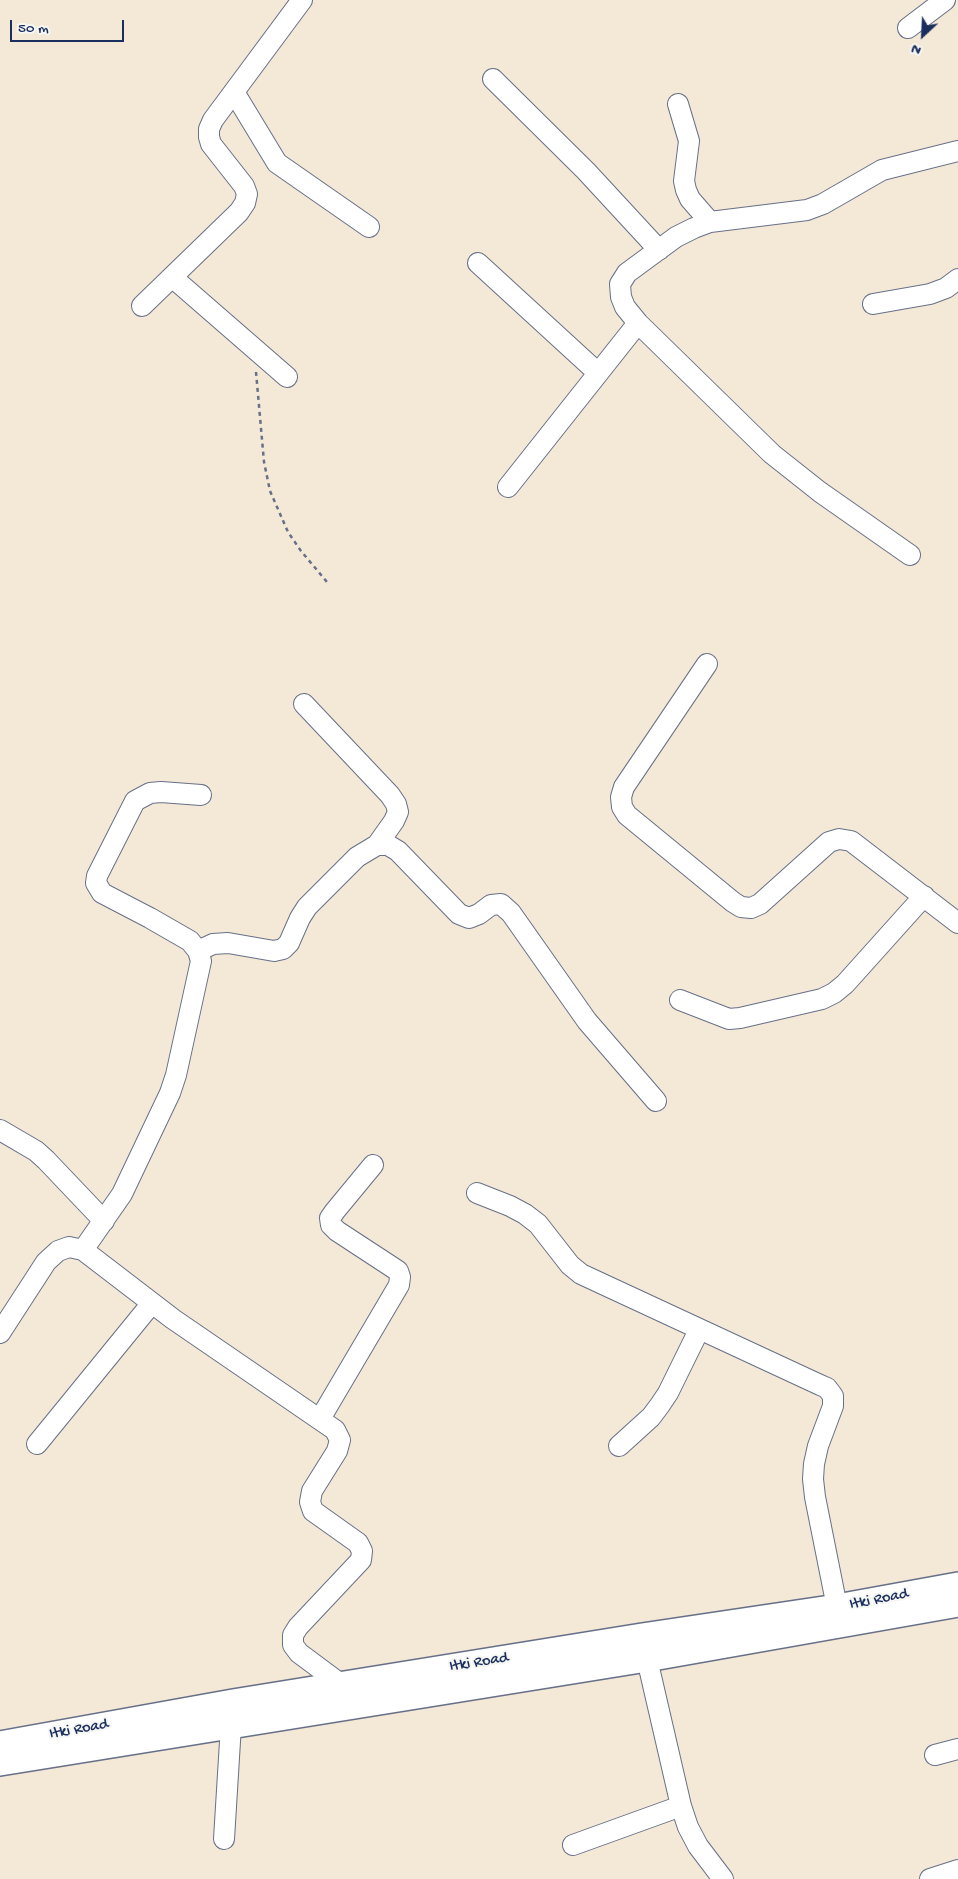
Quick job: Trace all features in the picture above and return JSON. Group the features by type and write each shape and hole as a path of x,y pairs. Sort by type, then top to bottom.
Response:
{"main road":[{"name":"Itki Road","path":"0,1744 233,1702 642,1636 837,1607 958,1585"},
{"path":"0,1763 648,1659 958,1604"}],"street":[{"path":"142,306 239,212 245,203 247,194 244,186 211,144 209,129 213,120 302,0"},
{"path":"908,28 945,0"},
{"path":"493,78 586,171 658,250"},
{"path":"234,92 277,164 369,227"},
{"path":"678,104 689,141 684,181 686,190 690,199 710,222"},
{"path":"910,554 790,470 772,454 638,324 625,307 621,296 620,284 627,273 676,237 694,228 710,222 807,210 831,200 882,170 958,151"},
{"path":"478,263 598,373"},
{"path":"172,277 287,377"},
{"path":"873,304 930,294 946,288 958,279"},
{"path":"508,487 638,324"},
{"path":"706,664 624,787 621,797 622,808 627,815 741,907 751,908 760,904 830,842 839,839 851,841 958,923"},
{"path":"198,951 213,944 228,943 274,951 283,949 289,943 307,907 356,857 377,845 398,812 396,804 390,795 304,704"},
{"path":"83,1250 104,1221 130,1178 170,1093 176,1075 200,961 198,951 190,941 102,893 96,883 97,876 135,801 150,793 161,792 201,795"},
{"path":"377,845 388,845 398,851 459,914 469,918 479,914 491,905 501,904 511,913 587,1021 656,1101"},
{"path":"680,1000 730,1018 740,1018 822,999 834,994 924,896"},
{"path":"0,1130 41,1156 104,1221"},
{"path":"320,1419 399,1285 398,1271 336,1231 331,1225 330,1218 335,1210 373,1165"},
{"path":"477,1193 510,1206 538,1224 570,1265 581,1274 698,1330 818,1384 826,1388 833,1396 833,1406 818,1446 813,1478 814,1498 837,1607"},
{"path":"0,1333 46,1262 58,1251 69,1247 83,1250 201,1339 335,1430 340,1440 334,1456 312,1491 310,1502 313,1511 358,1543 362,1551 361,1560 298,1627 293,1635 293,1645 299,1653 342,1685"},
{"path":"38,1444 152,1303"},
{"path":"619,1446 651,1417 660,1405 668,1393 698,1330"},
{"path":"648,1659 681,1806 688,1827 698,1846 723,1879"},
{"path":"224,1839 231,1725"},
{"path":"935,1755 958,1749"},
{"path":"573,1845 681,1806"},
{"path":"930,1879 958,1870"}],"path":[{"path":"254,348 264,462 270,491 288,532 327,582"}]}
